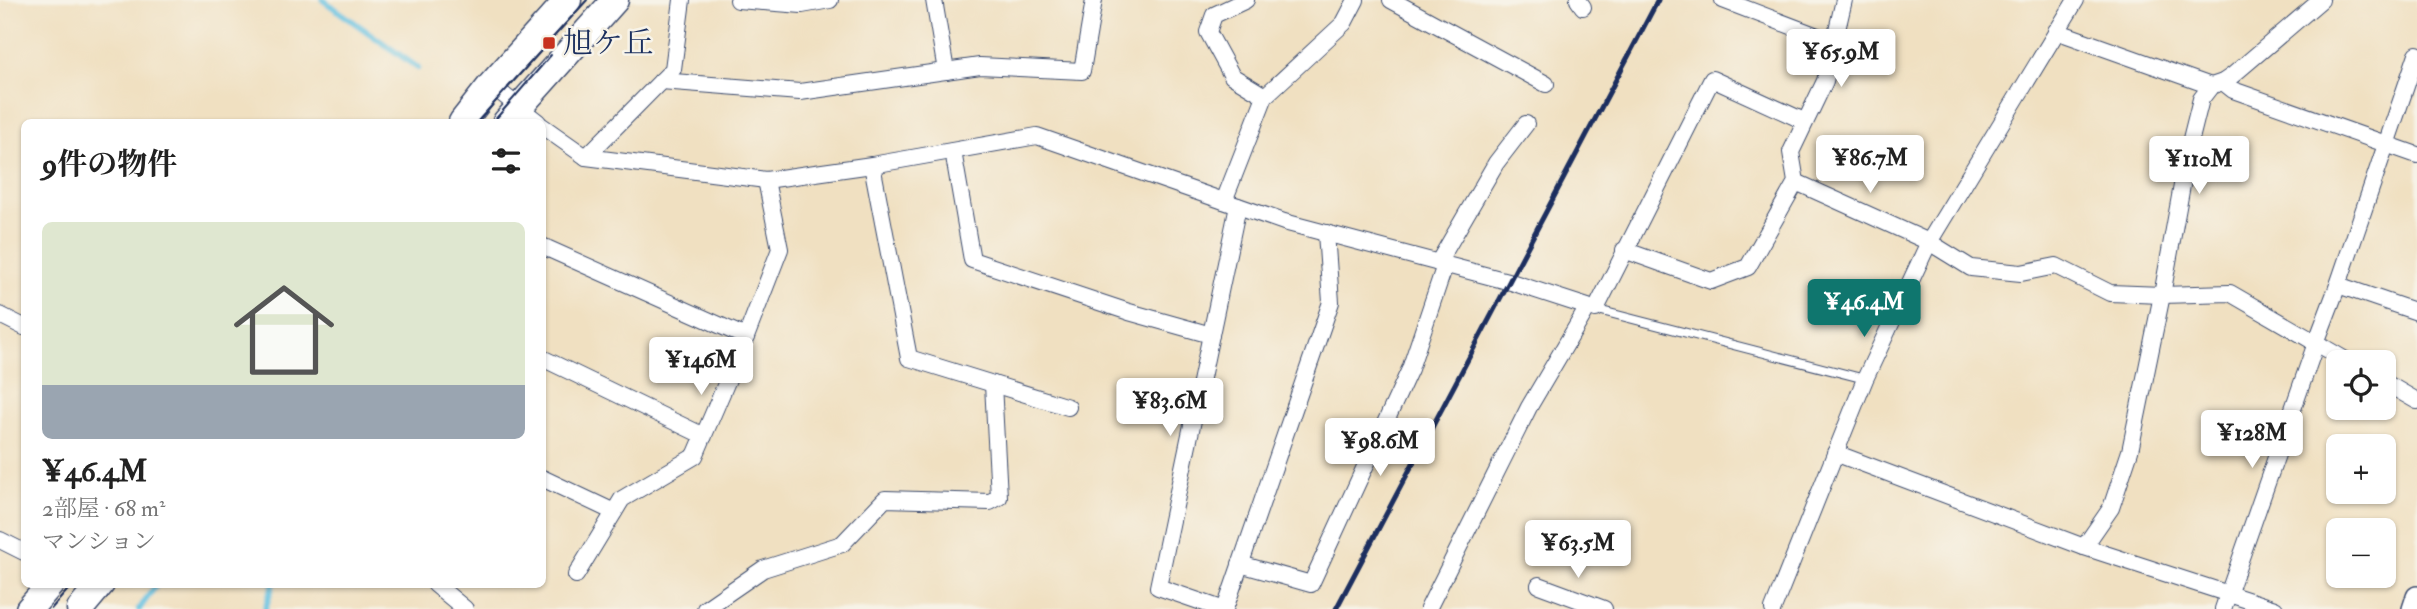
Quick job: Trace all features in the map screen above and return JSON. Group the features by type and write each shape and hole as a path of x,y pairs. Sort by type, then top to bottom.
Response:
{"main road":[{"path":"464,119 491,85 568,0"},
{"path":"521,118 615,0"},
{"path":"29,609 47,588"},
{"path":"80,609 98,588"}],"street":[{"path":"586,157 673,69 682,0"},
{"path":"738,0 802,5 830,0"},
{"path":"934,0 946,71"},
{"path":"661,81 800,92 980,66 1082,71 1094,0"},
{"path":"1246,0 1214,15 1209,32 1232,76 1265,96"},
{"path":"1326,233 1331,302 1223,609 1158,587 1211,335 1231,203 1265,96 1345,23 1356,0"},
{"path":"1391,0 1546,84"},
{"path":"1723,0 1833,42"},
{"path":"1624,250 1711,281 1748,267 1796,182 1791,152 1825,81 1843,0"},
{"path":"1773,609 1866,379 1929,242 2076,0"},
{"path":"2084,547 2111,508 2130,451 2189,147 2202,100 2217,84 2321,0"},
{"path":"2056,31 2217,84 2417,155"},
{"path":"2223,609 2417,54"},
{"path":"1428,609 1529,407 1592,308 1712,79 1804,121"},
{"path":"491,85 521,118"},
{"path":"1240,564 1311,583 1410,369 1442,264 1496,163 1526,124"},
{"path":"546,129 586,157 766,180 872,165 1037,136 1326,233 1592,308"},
{"path":"953,151 972,260 1129,312 1211,335"},
{"path":"872,165 909,358 1068,407"},
{"path":"576,575 622,499 695,456 780,249 766,180"},
{"path":"1796,182 1929,242 1971,268 2021,273 2056,266 2110,293 2230,293 2327,350"},
{"path":"546,248 746,337"},
{"path":"2338,285 2417,312"},
{"path":"0,314 21,325"},
{"path":"546,360 704,436"},
{"path":"705,609 763,569 842,544 885,499 990,502 999,497 993,384"},
{"path":"2396,389 2417,401"},
{"path":"1835,453 2084,547 2275,609"},
{"path":"546,480 614,512"},
{"path":"0,540 21,550"},
{"path":"1539,586 1604,609"},
{"path":"440,588 465,609"},
{"path":"2413,609 2417,597"}],"lane":[{"path":"1592,308 1866,379"}],"waterway":[{"path":"323,0 418,68"},
{"path":"139,609 154,588"},
{"path":"265,609 272,588"}],"tram line":[{"path":"480,119 587,0"},
{"path":"496,119 551,55"},
{"path":"51,609 69,588"}],"railway":[{"path":"1336,609 1658,0"}],"place":[{"name":"旭ケ丘","path":"549,43"}]}
